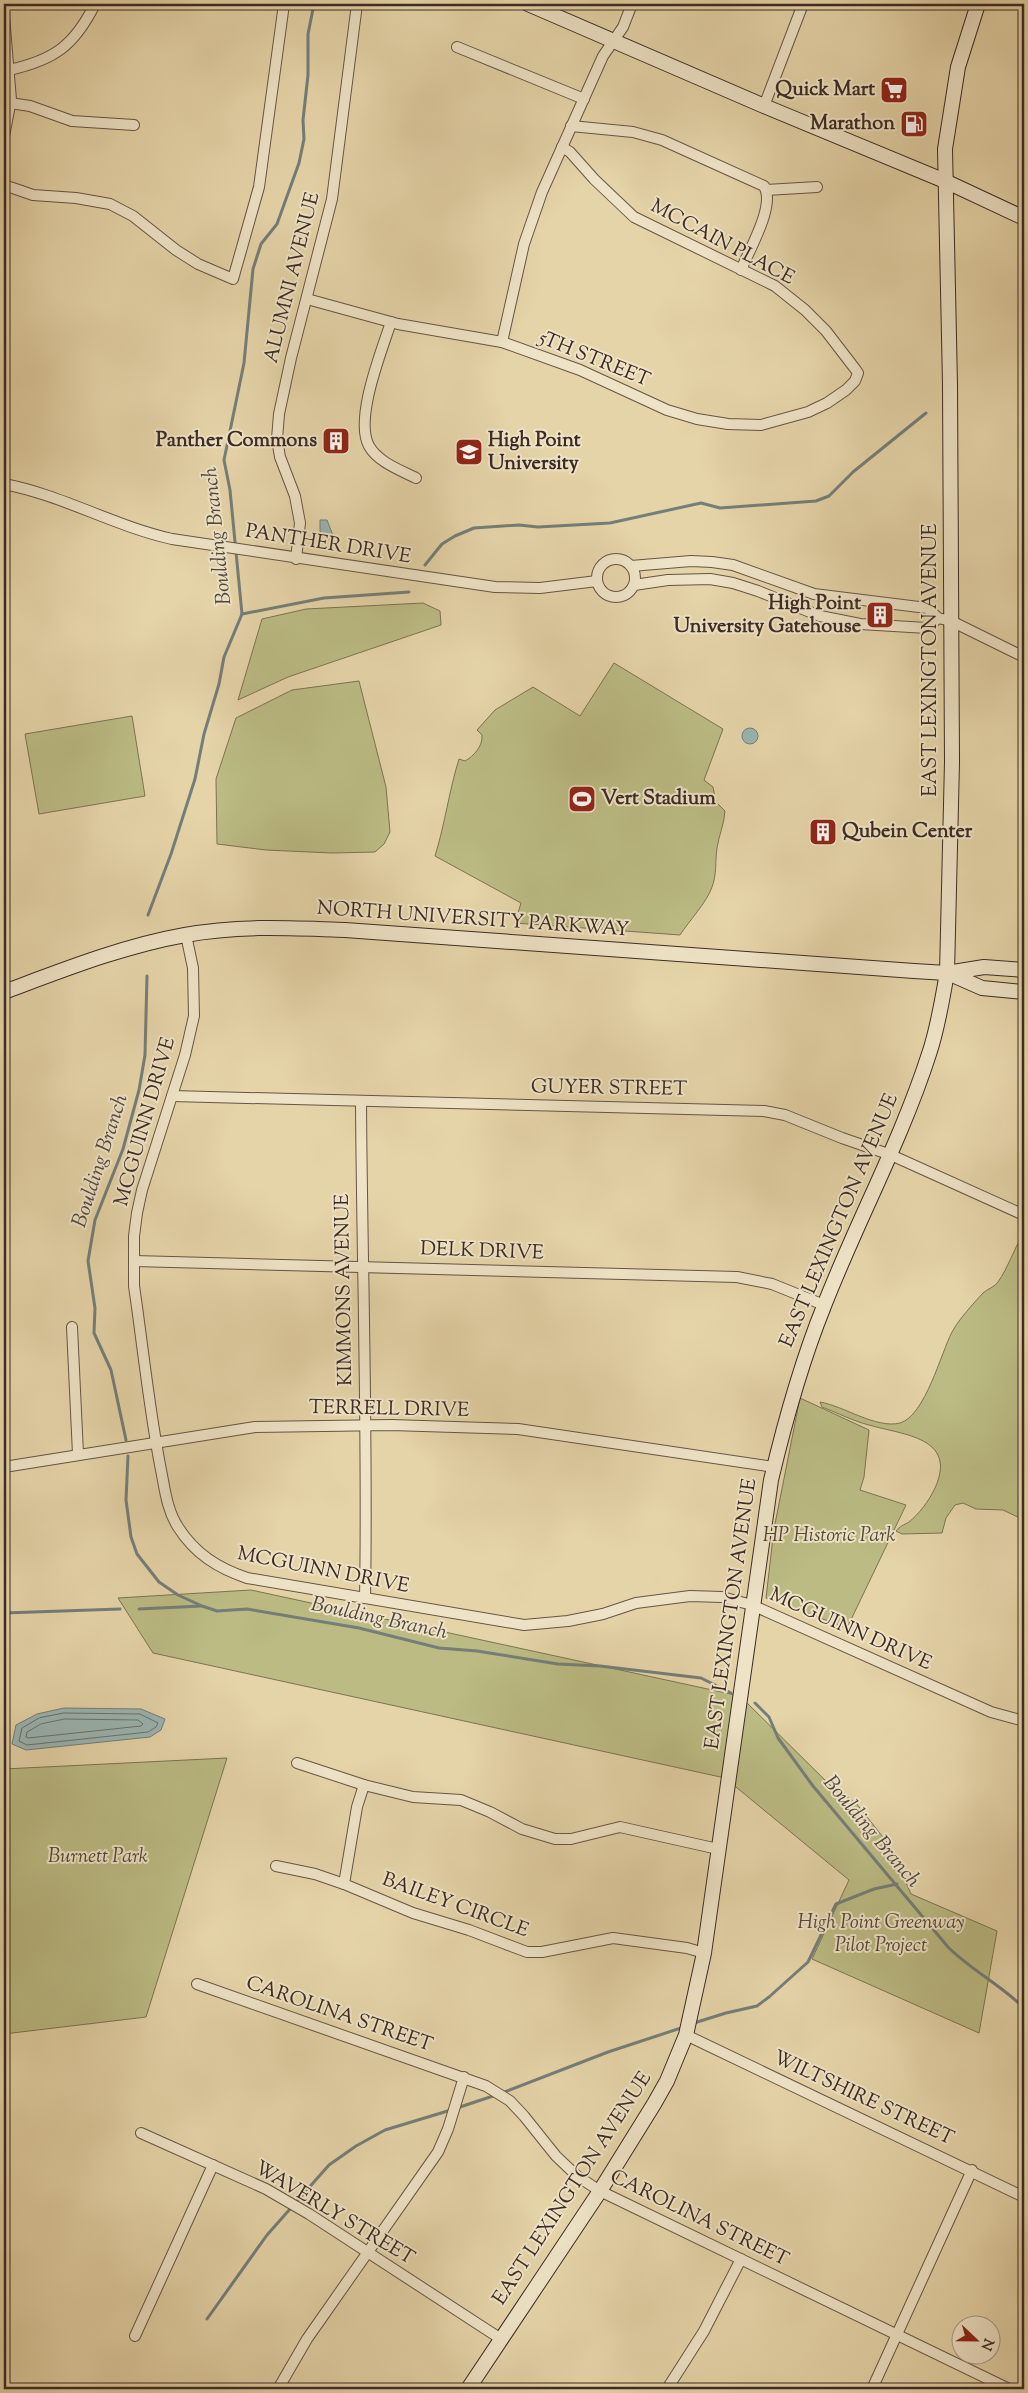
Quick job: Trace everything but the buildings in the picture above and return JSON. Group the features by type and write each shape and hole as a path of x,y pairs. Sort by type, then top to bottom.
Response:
{"main road":[{"path":"528,4 944,181 1024,218"},
{"name":"EAST LEXINGTON AVENUE","path":"468,2389 600,2191 667,2081 686,2035 704,1953 752,1605 774,1467 785,1419 824,1305 891,1155 932,1045 947,973 952,762 945,620 949,301 944,181 946,149 958,67 978,4"},
{"name":"NORTH UNIVERSITY PARKWAY","path":"4,992 87,961 186,935 260,927 345,930 947,973 984,967 1024,970"},
{"name":"NORTH UNIVERSITY PARKWAY","path":"947,973 982,988 1024,992"}],"street":[{"path":"9,70 43,61 63,48 80,31 95,4"},
{"path":"4,185 32,195 110,204 133,216 176,250 198,264 233,279 259,187 284,4"},
{"name":"ALUMNI AVENUE","path":"296,558 300,523 298,506 280,457 277,439 283,395 332,200 357,4"},
{"path":"502,342 524,244 562,147 603,56 623,27 632,4"},
{"path":"764,106 803,4"},
{"path":"4,16 10,103 4,136"},
{"path":"458,47 584,100"},
{"path":"10,103 30,106 72,121 134,125"},
{"path":"572,126 633,132 662,140 755,180 766,190 767,206 741,270"},
{"name":"MCCAIN PLACE","path":"562,147 570,152 594,179 634,217 775,286 805,310 826,331 856,370 857,376"},
{"path":"766,190 817,186"},
{"name":"5TH STREET","path":"307,299 391,322 460,336 502,342 580,370 667,410 697,419 728,424 761,425 808,412 827,403 852,384 857,376"},
{"path":"391,322 366,411 365,430 369,445 383,460 416,478"},
{"name":"PANTHER DRIVE","path":"4,484 28,488 158,536 214,546 495,587 540,588 597,581"},
{"path":"634,585 634,572 631,566 621,559 608,560 599,568 597,581 602,592 614,598 626,594 634,585 690,578 733,583 820,616 860,624 927,628 945,620"},
{"path":"631,566 691,561 733,565 807,592 834,598 927,608 945,620 1024,657"},
{"name":"MCGUINN DRIVE","path":"186,935 193,968 194,1016 185,1055 142,1190 136,1220 134,1286 155,1442 170,1512 187,1540 207,1559 224,1570 247,1578 524,1625 568,1621 603,1614 636,1603 682,1597 722,1597 752,1605 991,1712 1022,1718"},
{"name":"GUYER STREET","path":"172,1096 764,1111 785,1115 891,1155 1024,1215"},
{"name":"KIMMONS AVENUE","path":"361,1101 362,1266 367,1485 365,1598"},
{"name":"DELK DRIVE","path":"134,1261 737,1277 772,1284 824,1305"},
{"path":"72,1327 78,1454"},
{"name":"TERRELL DRIVE","path":"4,1467 254,1427 365,1426 518,1429 774,1467"},
{"path":"297,1764 364,1785 413,1797 460,1800 490,1812 522,1829 555,1839 571,1839 620,1827 718,1849"},
{"path":"344,1884 358,1807 364,1785"},
{"name":"BAILEY CIRCLE","path":"276,1866 315,1874 413,1913 469,1930 527,1952 542,1952 613,1938 687,1948 704,1953"},
{"name":"CAROLINA STREET","path":"197,1984 486,2086 510,2102 524,2116 556,2156 577,2176 600,2191 1009,2389"},
{"name":"WILTSHIRE STREET","path":"686,2035 972,2170 1024,2197"},
{"path":"278,2389 307,2339 438,2152 456,2107 464,2078"},
{"name":"WAVERLY STREET","path":"141,2133 266,2189 501,2338"},
{"path":"135,2336 213,2165"},
{"path":"872,2389 972,2170"},
{"path":"667,2389 704,2331 741,2259"}],"green space":[{"path":"423,603 440,611 441,625 288,677 238,700 262,619 306,609"},
{"name":"Vert Stadium","path":"614,663 723,729 704,780 713,787 716,802 725,811 717,848 715,877 706,899 680,935 515,923 521,903 435,856 459,759 465,761 477,750 481,743 482,735 477,730 495,710 533,687 580,716"},
{"path":"359,681 386,787 390,832 384,844 375,852 332,853 266,850 217,844 216,779 236,718 292,690"},
{"path":"132,716 145,796 39,814 25,734"},
{"path":"1023,1234 1024,1268 1021,1285 1024,1299 1024,1520 1003,1510 976,1509 963,1503 955,1505 946,1518 942,1533 902,1534 896,1531 916,1515 927,1502 935,1488 940,1471 939,1458 933,1448 911,1436 851,1419 822,1407 820,1402 881,1423 900,1423 909,1418 925,1397 955,1327 983,1293 998,1282"},
{"name":"HP Historic Park","path":"800,1398 869,1430 864,1477 860,1490 906,1505 847,1628 766,1598 774,1529"},
{"name":"High Point Greenway Pilot Project","path":"251,1590 740,1696 831,1786 856,1803 890,1846 911,1894 997,1931 979,2033 812,1959 849,1880 725,1778 153,1653 118,1598"},
{"name":"Burnett Park","path":"227,1758 146,2017 4,2034 4,1769"}],"water":[{"path":"320,520 327,520 334,538 327,540 320,531"},
{"path":"750,728 756,730 758,736 756,742 750,744 744,742 742,736 744,730"},
{"path":"64,1708 141,1709 165,1719 161,1730 150,1737 26,1750 12,1744 16,1725 37,1714"}],"waterway":[{"name":"Boulding Branch","path":"148,915 171,854 195,779 204,734 219,684 224,657 242,614 230,490 224,460 244,363 253,269 261,244 277,224 299,163 304,139 303,120 308,75 308,34 314,4"},
{"path":"425,565 442,544 474,528 610,523 701,503 720,508 816,501 829,496 853,472 926,413"},
{"path":"242,614 324,598 409,592"},
{"name":"Boulding Branch","path":"126,1440 111,1370 94,1333 95,1308 88,1261 95,1220 123,1149 139,1090 145,1055 147,976"},
{"name":"Boulding Branch","path":"128,1456 126,1500 131,1537 137,1554 159,1582 178,1595 202,1606 217,1611 247,1609 359,1628 439,1648 477,1651 558,1664 600,1666 701,1678 731,1693"},
{"path":"139,1609 201,1606"},
{"path":"4,1613 120,1609"},
{"name":"Boulding Branch","path":"755,1703 769,1717 778,1738 813,1786 948,1947 1024,2008"},
{"path":"694,2023 757,2006 808,1962 836,1904 874,1889 897,1884"},
{"path":"502,2093 608,2052 684,2027"},
{"path":"457,2108 496,2095"},
{"path":"207,2319 267,2235 329,2165 356,2146 385,2130 451,2110"}],"place":[{"name":"Quick Mart","path":"894,90"},
{"name":"Marathon","path":"914,124"},
{"name":"Panther Commons","path":"336,441"},
{"name":"High Point University","path":"469,452"},
{"name":"High Point University Gatehouse","path":"880,615"},
{"name":"Vert Stadium","path":"582,799"},
{"name":"Qubein Center","path":"823,832"}]}
